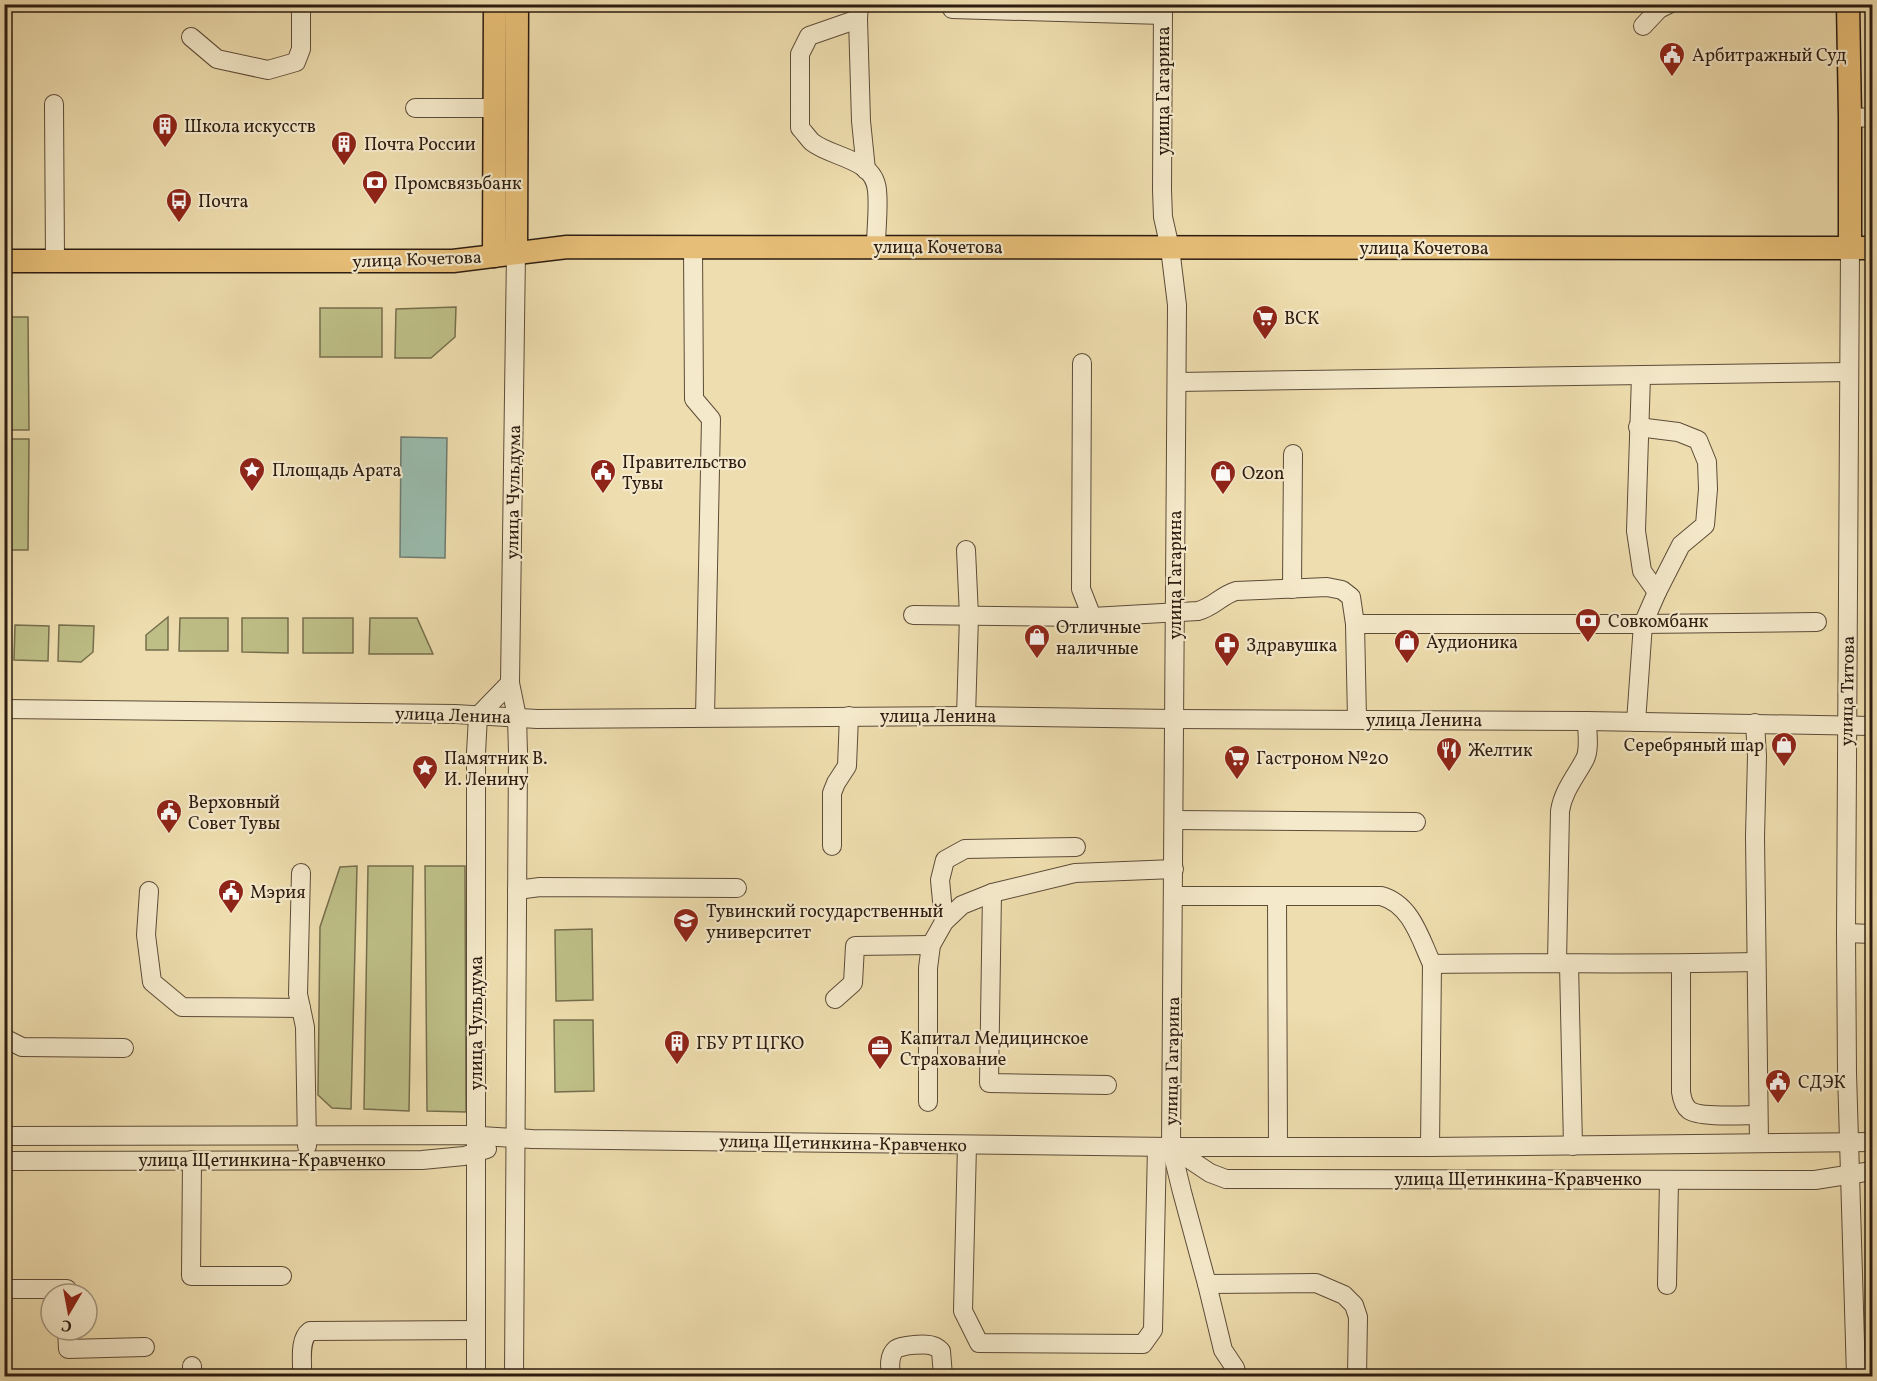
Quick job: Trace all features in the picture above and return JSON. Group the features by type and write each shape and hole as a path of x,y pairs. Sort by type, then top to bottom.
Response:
{"main road":[{"name":"улица Чульдума","path":"495,4 495,108 505,254"},
{"name":"улица Чульдума","path":"505,254 517,4"},
{"name":"улица Титова","path":"1848,4 1861,117 1850,248"},
{"name":"улица Кочетова","path":"4,261 453,261 567,247 1872,248"}],"street":[{"path":"191,37 217,59 268,70 296,62 301,50 301,4"},
{"path":"1642,26 1659,9 1670,4"},
{"path":"952,9 1163,10"},
{"name":"улица Гагарина","path":"1163,10 1163,217 1170,248 1177,305 1174,896 1164,1147"},
{"path":"867,170 861,121 859,12 809,36 800,54 800,128 813,143 867,170 874,179 877,189 876,247"},
{"path":"54,104 55,261"},
{"path":"415,108 495,108"},
{"path":"693,247 694,399 711,419 705,717"},
{"name":"улица Титова","path":"1850,248 1846,933 1856,1377"},
{"name":"улица Чульдума","path":"505,254 516,301 510,683 518,717 513,1377"},
{"path":"1082,363 1081,589 1092,617"},
{"path":"1177,382 1849,372"},
{"path":"1641,376 1636,531 1642,571 1658,592"},
{"path":"1636,722 1643,624 1682,545 1705,525 1708,489 1707,462 1698,440 1677,432 1638,427"},
{"path":"1292,589 1293,454"},
{"path":"966,550 969,616 966,716"},
{"path":"913,615 1092,617 1198,610 1208,608 1225,595 1236,591 1327,587 1342,590 1351,597 1355,624 1357,719"},
{"path":"1355,624 1643,624 1817,621"},
{"path":"478,716 510,683"},
{"name":"улица Ленина","path":"4,709 518,717 966,716 1587,721 1872,726"},
{"name":"улица Чульдума","path":"476,1377 476,753 478,716"},
{"path":"832,846 832,793 847,766 849,716"},
{"path":"1573,1146 1563,963 1560,811 1561,801 1585,758 1587,721"},
{"path":"1755,723 1759,1143"},
{"path":"1174,820 1416,822"},
{"path":"944,922 940,880 945,860 965,849 1076,847"},
{"path":"928,1102 928,968 931,945 944,922 962,905 992,893 1075,873 1174,869"},
{"path":"301,873 298,994 305,1028 307,1159"},
{"path":"517,890 540,887 738,888"},
{"path":"149,891 146,935 152,982 182,1007 301,1008"},
{"path":"992,893 988,1083 1107,1085"},
{"path":"1174,896 1381,897 1391,899 1401,905 1408,914 1432,963 1430,1147"},
{"path":"1277,896 1278,1147"},
{"path":"1846,933 1872,934"},
{"path":"835,999 853,983 855,946 931,945"},
{"path":"1432,963 1756,962"},
{"path":"1681,964 1681,1092 1683,1102 1689,1110 1700,1114 1758,1115"},
{"path":"4,1038 22,1047 124,1048"},
{"name":"улица Щетинкина-Кравченко","path":"4,1136 307,1136 477,1145 515,1139 1164,1147 1573,1146 1872,1142"},
{"name":"улица Щетинкина-Кравченко","path":"4,1161 422,1160 442,1159 477,1145"},
{"path":"967,1145 963,1311 979,1343 1143,1344 1153,1330 1164,1147"},
{"path":"1164,1147 1182,1192 1223,1350 1235,1368 1237,1377"},
{"name":"улица Щетинкина-Кравченко","path":"1164,1147 1210,1173 1226,1179 1815,1180 1872,1171"},
{"path":"192,1160 191,1276 282,1276"},
{"path":"1667,1285 1669,1180"},
{"path":"1207,1284 1316,1283 1344,1295 1354,1305 1358,1317 1357,1377"},
{"path":"4,1289 39,1289"},
{"path":"303,1377 303,1341 305,1335 310,1331 476,1330"},
{"path":"68,1342 68,1349 146,1347"},
{"path":"891,1377 890,1360 896,1349 929,1345 936,1346 941,1351 943,1377"}],"green space":[{"path":"456,307 455,337 431,358 395,358 396,309"},
{"path":"320,308 382,308 382,357 320,357"},
{"path":"5,317 28,317 29,430 5,430"},
{"path":"5,439 29,439 28,550 5,550"},
{"path":"168,617 168,650 146,650 146,635"},
{"path":"180,618 228,618 228,651 179,651"},
{"path":"242,618 288,618 288,653 242,652"},
{"path":"303,618 353,618 353,653 303,653"},
{"path":"370,618 417,618 433,654 369,654"},
{"path":"15,625 49,626 48,661 14,660"},
{"path":"59,625 94,626 93,652 81,662 58,661"},
{"path":"357,866 351,1109 332,1108 318,1095 320,927 340,867"},
{"path":"368,866 413,866 409,1111 364,1109"},
{"path":"425,866 465,866 466,1112 427,1111"},
{"path":"592,929 593,1000 556,1001 555,930"},
{"path":"554,1020 593,1020 594,1091 555,1092"}],"shaded area":[{"path":"401,437 447,438 445,558 400,557"}],"place":[{"name":"Арбитражный Суд","path":"1672,78"},
{"name":"Школа искусств","path":"165,149"},
{"name":"Почта России","path":"344,167"},
{"name":"Промсвязьбанк","path":"375,206"},
{"name":"Почта","path":"179,224"},
{"name":"ВСК","path":"1265,341"},
{"name":"Площадь Арата","path":"252,493"},
{"name":"Правительство Тувы","path":"603,495"},
{"name":"Ozon","path":"1223,496"},
{"name":"Совкомбанк","path":"1588,644"},
{"name":"Отличные наличные","path":"1037,660"},
{"name":"Аудионика","path":"1407,665"},
{"name":"Здравушка","path":"1227,668"},
{"name":"Серебряный шар","path":"1784,768"},
{"name":"Желтик","path":"1449,773"},
{"name":"Гастроном №20","path":"1237,781"},
{"name":"Памятник В. И. Ленину","path":"425,791"},
{"name":"Верховный Совет Тувы","path":"169,835"},
{"name":"Мэрия","path":"231,915"},
{"name":"Тувинский государственный университет","path":"686,944"},
{"name":"ГБУ РТ ЦГКО","path":"677,1066"},
{"name":"Капитал Медицинское Страхование","path":"880,1071"},
{"name":"СДЭК","path":"1778,1105"}]}
